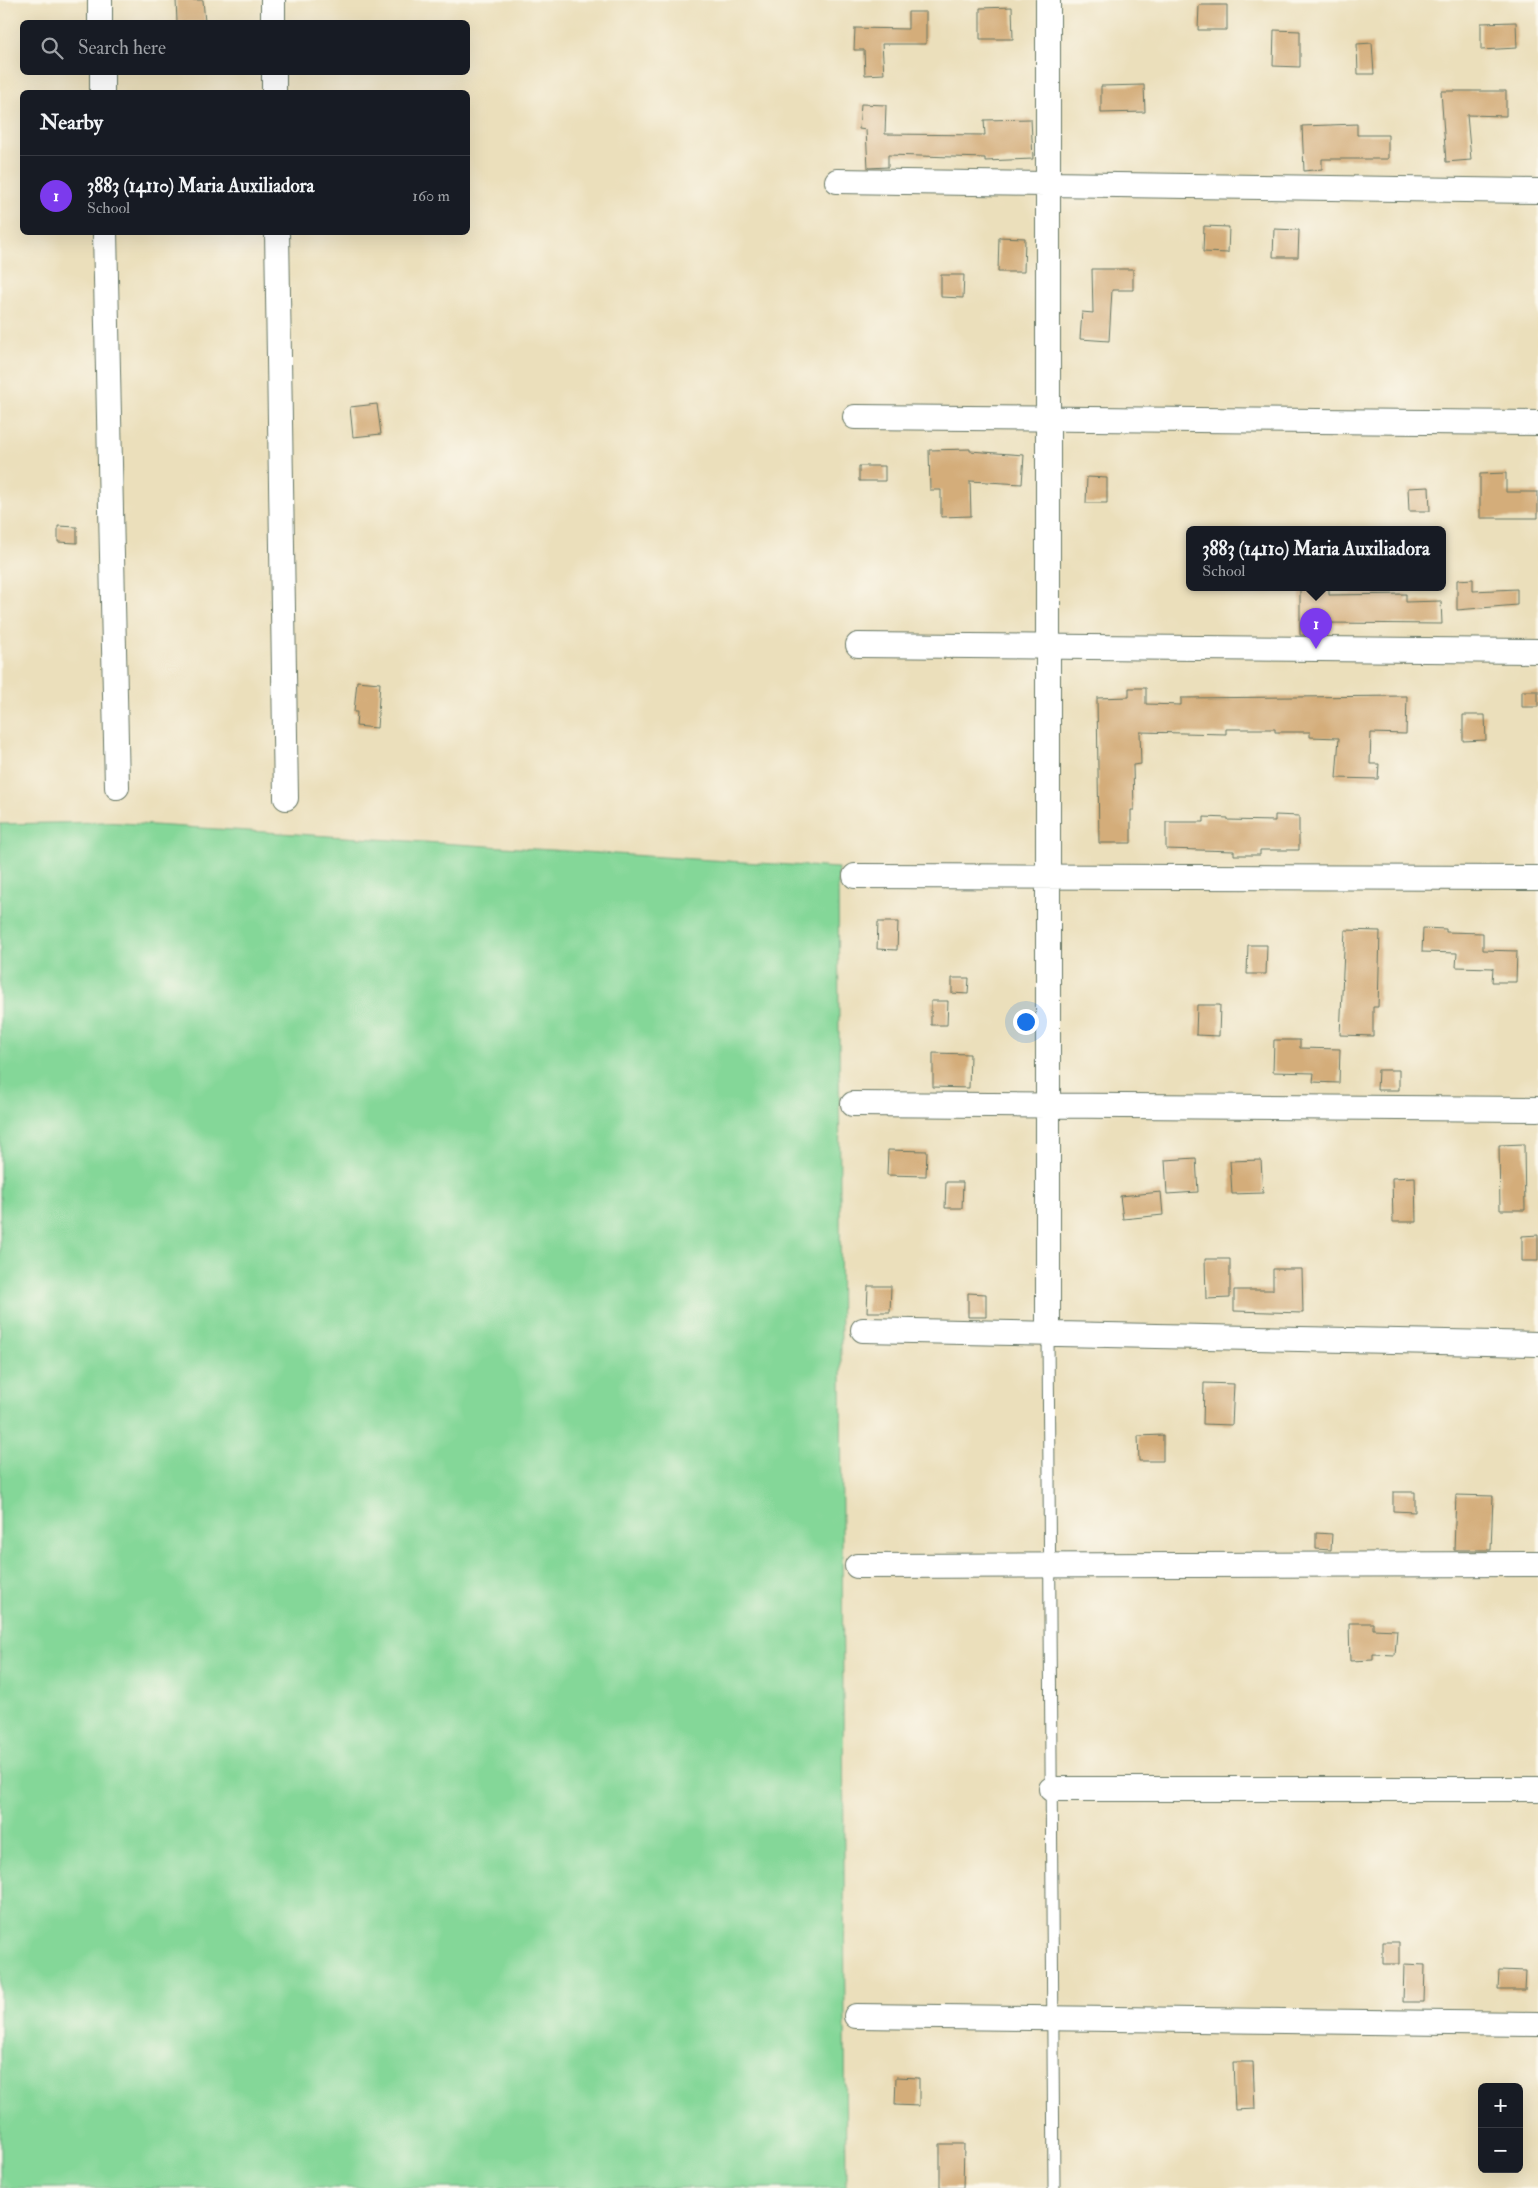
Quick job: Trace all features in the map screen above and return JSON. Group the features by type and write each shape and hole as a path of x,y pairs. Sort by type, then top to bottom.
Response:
{"street":[{"path":"100,0 100,20"},
{"path":"273,0 273,20"},
{"path":"1048,0 1048,1334"},
{"path":"102,75 102,90"},
{"path":"274,75 274,90"},
{"path":"837,182 1538,191"},
{"path":"105,235 117,787"},
{"path":"277,235 286,798"},
{"path":"855,417 1538,423"},
{"path":"858,645 1538,651"},
{"path":"855,876 1538,878"},
{"path":"853,1104 1538,1110"},
{"path":"863,1330 1538,1344"},
{"path":"857,1566 1538,1564"},
{"path":"1051,1789 1538,1790"},
{"path":"856,2016 1538,2024"}],"lane":[{"path":"1048,1334 1054,2188"}],"green space":[{"path":"105,822 838,868 846,2188 0,2188 0,824"}],"building":[{"path":"176,0 203,0 205,20 177,20"},
{"path":"1199,5 1227,5 1227,30 1198,30"},
{"path":"1012,7 1013,39 980,39 980,8"},
{"path":"908,12 926,12 926,44 882,44 884,74 865,75 864,50 854,50 855,28 908,29"},
{"path":"1516,22 1517,48 1481,50 1481,23"},
{"path":"1274,30 1300,31 1300,67 1273,66"},
{"path":"1372,43 1374,74 1358,74 1357,44"},
{"path":"1144,85 1145,112 1101,113 1101,86"},
{"path":"1441,91 1506,91 1506,116 1467,115 1471,160 1446,162"},
{"path":"861,104 886,105 885,134 985,135 984,120 1031,119 1033,159 985,161 985,158 888,155 888,167 868,168 866,130 859,129"},
{"path":"1357,124 1357,135 1388,135 1388,159 1322,159 1322,169 1304,171 1302,126"},
{"path":"1204,226 1229,227 1228,253 1203,252"},
{"path":"1274,229 1299,230 1298,257 1273,257"},
{"path":"999,237 1025,238 1024,272 998,272"},
{"path":"1092,269 1133,269 1133,290 1112,290 1109,341 1080,339 1082,312 1093,313"},
{"path":"941,275 964,275 963,298 941,297"},
{"path":"377,404 381,434 353,437 350,407"},
{"path":"970,449 970,451 1024,455 1022,484 970,481 971,516 941,517 941,490 930,490 929,450"},
{"path":"859,466 885,466 885,481 859,481"},
{"path":"1506,473 1506,492 1538,492 1538,518 1480,518 1480,474"},
{"path":"1087,477 1107,478 1107,503 1086,503"},
{"path":"1429,487 1430,511 1409,511 1408,488"},
{"path":"58,526 77,527 77,543 58,542"},
{"path":"1473,579 1473,591 1517,589 1517,605 1457,610 1457,580"},
{"path":"1300,591 1329,591 1329,595 1406,594 1406,602 1441,601 1442,624 1327,623 1327,635 1300,635"},
{"path":"357,681 380,683 377,728 356,726 357,712 354,712"},
{"path":"1129,688 1146,688 1146,704 1181,705 1181,698 1407,696 1406,734 1371,733 1370,764 1379,764 1378,779 1336,778 1339,738 1310,737 1310,732 1275,732 1275,729 1226,729 1226,734 1140,732 1141,764 1133,765 1134,810 1131,810 1131,843 1099,843 1097,698 1129,697"},
{"path":"1522,691 1538,691 1538,707 1522,707"},
{"path":"1463,715 1485,715 1486,740 1463,741"},
{"path":"1275,815 1299,816 1299,850 1260,850 1260,855 1234,855 1234,851 1166,849 1166,822 1204,822 1204,817 1228,818 1228,820 1275,821"},
{"path":"878,922 898,922 897,950 877,949"},
{"path":"1423,928 1446,929 1446,932 1483,933 1483,950 1517,951 1516,982 1492,982 1493,968 1456,967 1457,953 1422,952"},
{"path":"1345,930 1380,931 1378,1007 1373,1007 1373,1036 1340,1035"},
{"path":"1248,945 1267,945 1266,974 1247,974"},
{"path":"952,978 969,978 968,994 952,993"},
{"path":"931,1001 948,1001 947,1025 931,1025"},
{"path":"1197,1005 1220,1005 1219,1036 1196,1035"},
{"path":"1274,1040 1300,1040 1300,1048 1340,1049 1339,1083 1313,1082 1314,1073 1273,1072"},
{"path":"933,1053 970,1054 969,1088 933,1087"},
{"path":"1378,1070 1399,1070 1399,1090 1377,1090"},
{"path":"1524,1144 1525,1210 1500,1210 1499,1145"},
{"path":"888,1150 927,1151 926,1176 887,1175"},
{"path":"1196,1158 1198,1192 1167,1194 1165,1160"},
{"path":"1261,1160 1263,1193 1232,1194 1230,1161"},
{"path":"1415,1177 1416,1222 1393,1222 1392,1178"},
{"path":"946,1182 963,1182 962,1208 945,1208"},
{"path":"1161,1192 1163,1215 1123,1219 1120,1196"},
{"path":"1538,1235 1538,1261 1522,1261 1522,1236"},
{"path":"1205,1259 1230,1259 1230,1298 1206,1299"},
{"path":"1273,1269 1302,1269 1303,1313 1234,1311 1234,1290 1273,1290"},
{"path":"868,1286 891,1286 890,1312 867,1312"},
{"path":"968,1293 986,1294 986,1317 968,1317"},
{"path":"1204,1383 1234,1384 1232,1425 1203,1424"},
{"path":"1163,1435 1163,1461 1139,1461 1138,1436"},
{"path":"1393,1492 1415,1492 1415,1512 1393,1511"},
{"path":"1456,1495 1493,1496 1491,1550 1454,1550"},
{"path":"1316,1533 1332,1534 1331,1550 1316,1549"},
{"path":"1349,1623 1373,1623 1373,1629 1397,1630 1395,1655 1373,1654 1373,1660 1350,1661"},
{"path":"1383,1942 1399,1942 1399,1964 1383,1964"},
{"path":"1404,1964 1425,1965 1424,2002 1403,2002"},
{"path":"1499,1970 1526,1971 1525,1990 1498,1990"},
{"path":"1233,2062 1253,2062 1255,2109 1235,2110"},
{"path":"896,2077 919,2078 919,2106 895,2105"},
{"path":"940,2144 964,2144 963,2188 940,2188"}],"place":[{"name":"3883 (14110) Maria Auxiliadora","path":"1316,649"}]}
